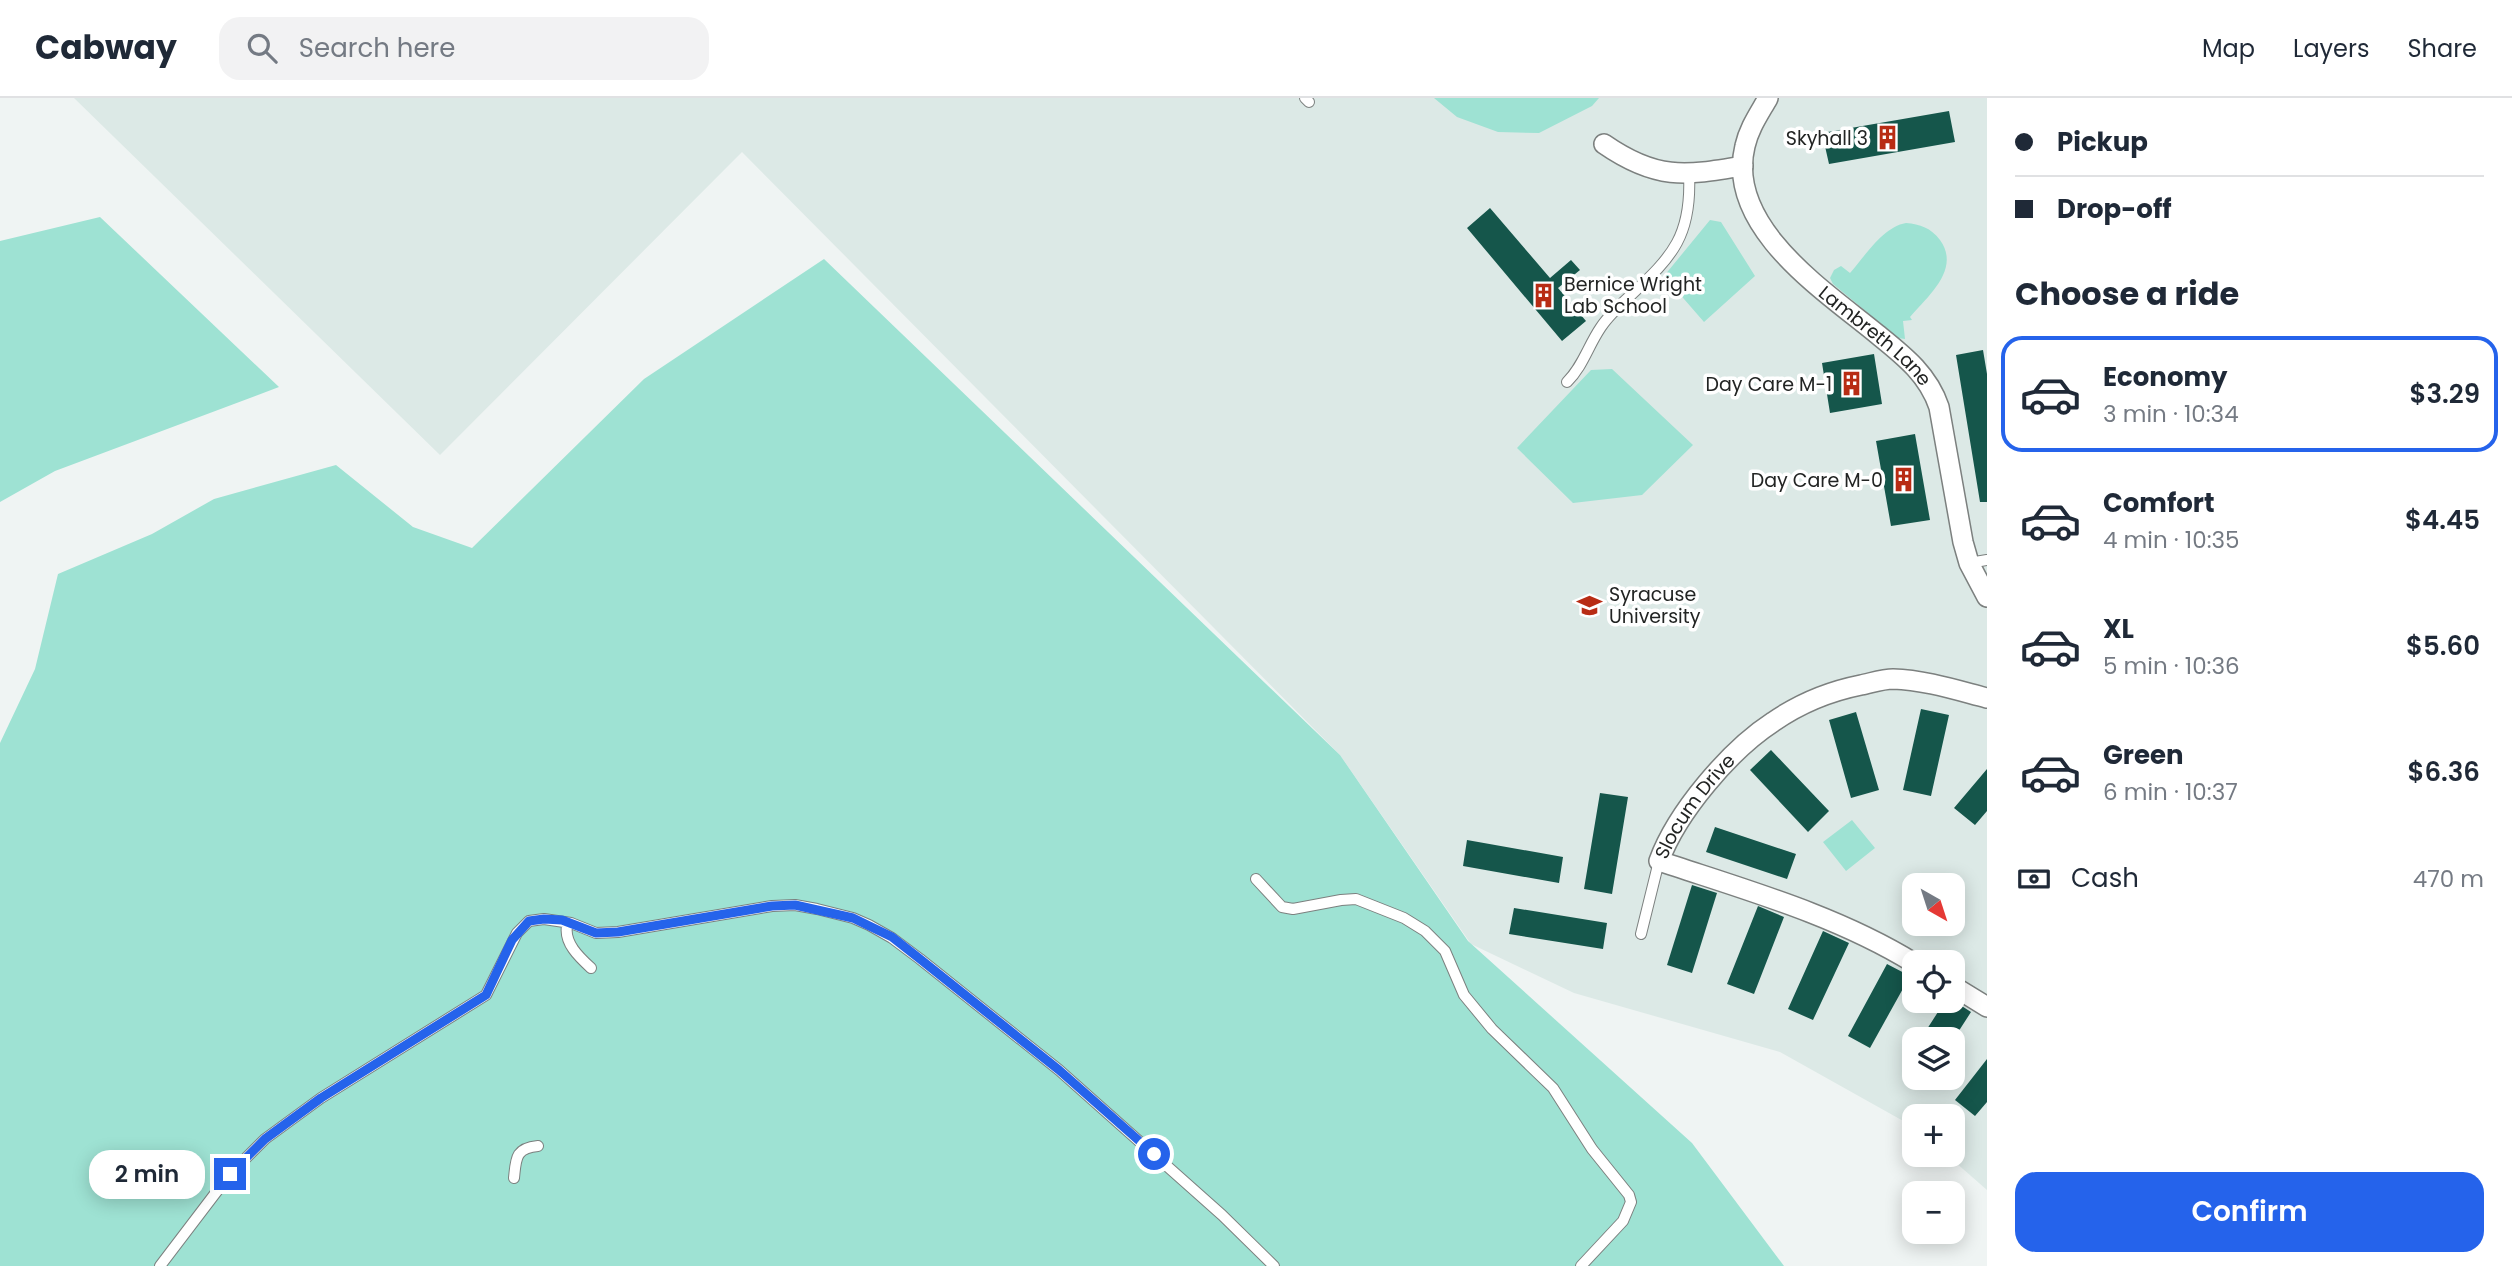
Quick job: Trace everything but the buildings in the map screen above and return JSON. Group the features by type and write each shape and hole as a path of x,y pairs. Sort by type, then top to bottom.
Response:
{"street":[{"name":"Lambreth Lane","path":"1768,98 1752,124 1744,148 1744,183 1753,209 1768,237 1789,261 1906,358 1925,377 1933,390 1939,407 1955,510 1978,561 1987,597"},
{"path":"1604,144 1629,161 1667,172 1689,174 1743,166"},
{"name":"Slocum Drive","path":"1902,957 1860,934 1778,900 1659,861 1685,815 1705,787 1738,751 1773,722 1815,699 1852,687 1891,679 1940,685 1987,698"},
{"path":"1965,993 1987,1007"}],"lane":[{"path":"1567,383 1579,370 1600,328 1614,311 1664,264 1677,246 1685,224 1690,192 1689,174"},
{"path":"1641,934 1659,861"},
{"path":"1256,879 1282,907 1293,909 1356,899 1381,907 1425,932 1445,951 1464,995 1492,1029 1553,1088 1592,1149 1629,1195 1631,1202 1623,1221 1581,1266"},
{"path":"160,1266 230,1174 265,1139 321,1098 486,995 512,940 529,921 544,919 571,923 596,933 618,932 754,907 795,905 853,918 892,937 1059,1070 1203,1197 1274,1266"},
{"path":"571,923 567,926 567,938 577,954 591,968"},
{"path":"514,1178 518,1155 526,1147 538,1146"}],"shaded area":[{"name":"Syracuse University","path":"74,98 1987,98 1987,1190 1961,1167 1965,1167 1965,1104 1902,1104 1902,1120 1780,1052 1574,993 1471,944 1340,755 742,152 440,455"}],"green space":[{"path":"1434,98 1599,98 1592,106 1539,133 1498,132 1457,117"},
{"path":"100,217 279,387 55,471 0,502 0,241"},
{"path":"1710,220 1721,222 1755,276 1704,322 1664,276"},
{"path":"1906,223 1925,227 1933,232 1940,240 1947,261 1940,281 1910,317 1912,320 1903,321 1905,339 1898,338 1833,284 1830,278 1834,270 1841,266 1850,273 1882,236"},
{"path":"824,259 1340,755 1468,941 1692,1143 1784,1266 0,1266 0,743 35,669 58,574 152,534 214,499 336,465 413,527 472,548 644,379"},
{"path":"1612,369 1693,445 1642,495 1573,503 1517,448 1591,370"},
{"path":"1852,820 1875,848 1846,871 1823,842"}],"place":[{"name":"Skyhall 3","path":"1888,138"},
{"name":"Bernice Wright Lab School","path":"1544,295"},
{"name":"Day Care M-1","path":"1852,384"},
{"name":"Day Care M-0","path":"1903,480"},
{"name":"Syracuse University","path":"1589,605"}],"route":[{"path":"230,1174 278,1128 321,1098 486,995 512,940 529,921 562,920 596,933 618,932 754,907 795,905 853,918 892,937 1059,1070 1154,1154"}]}
